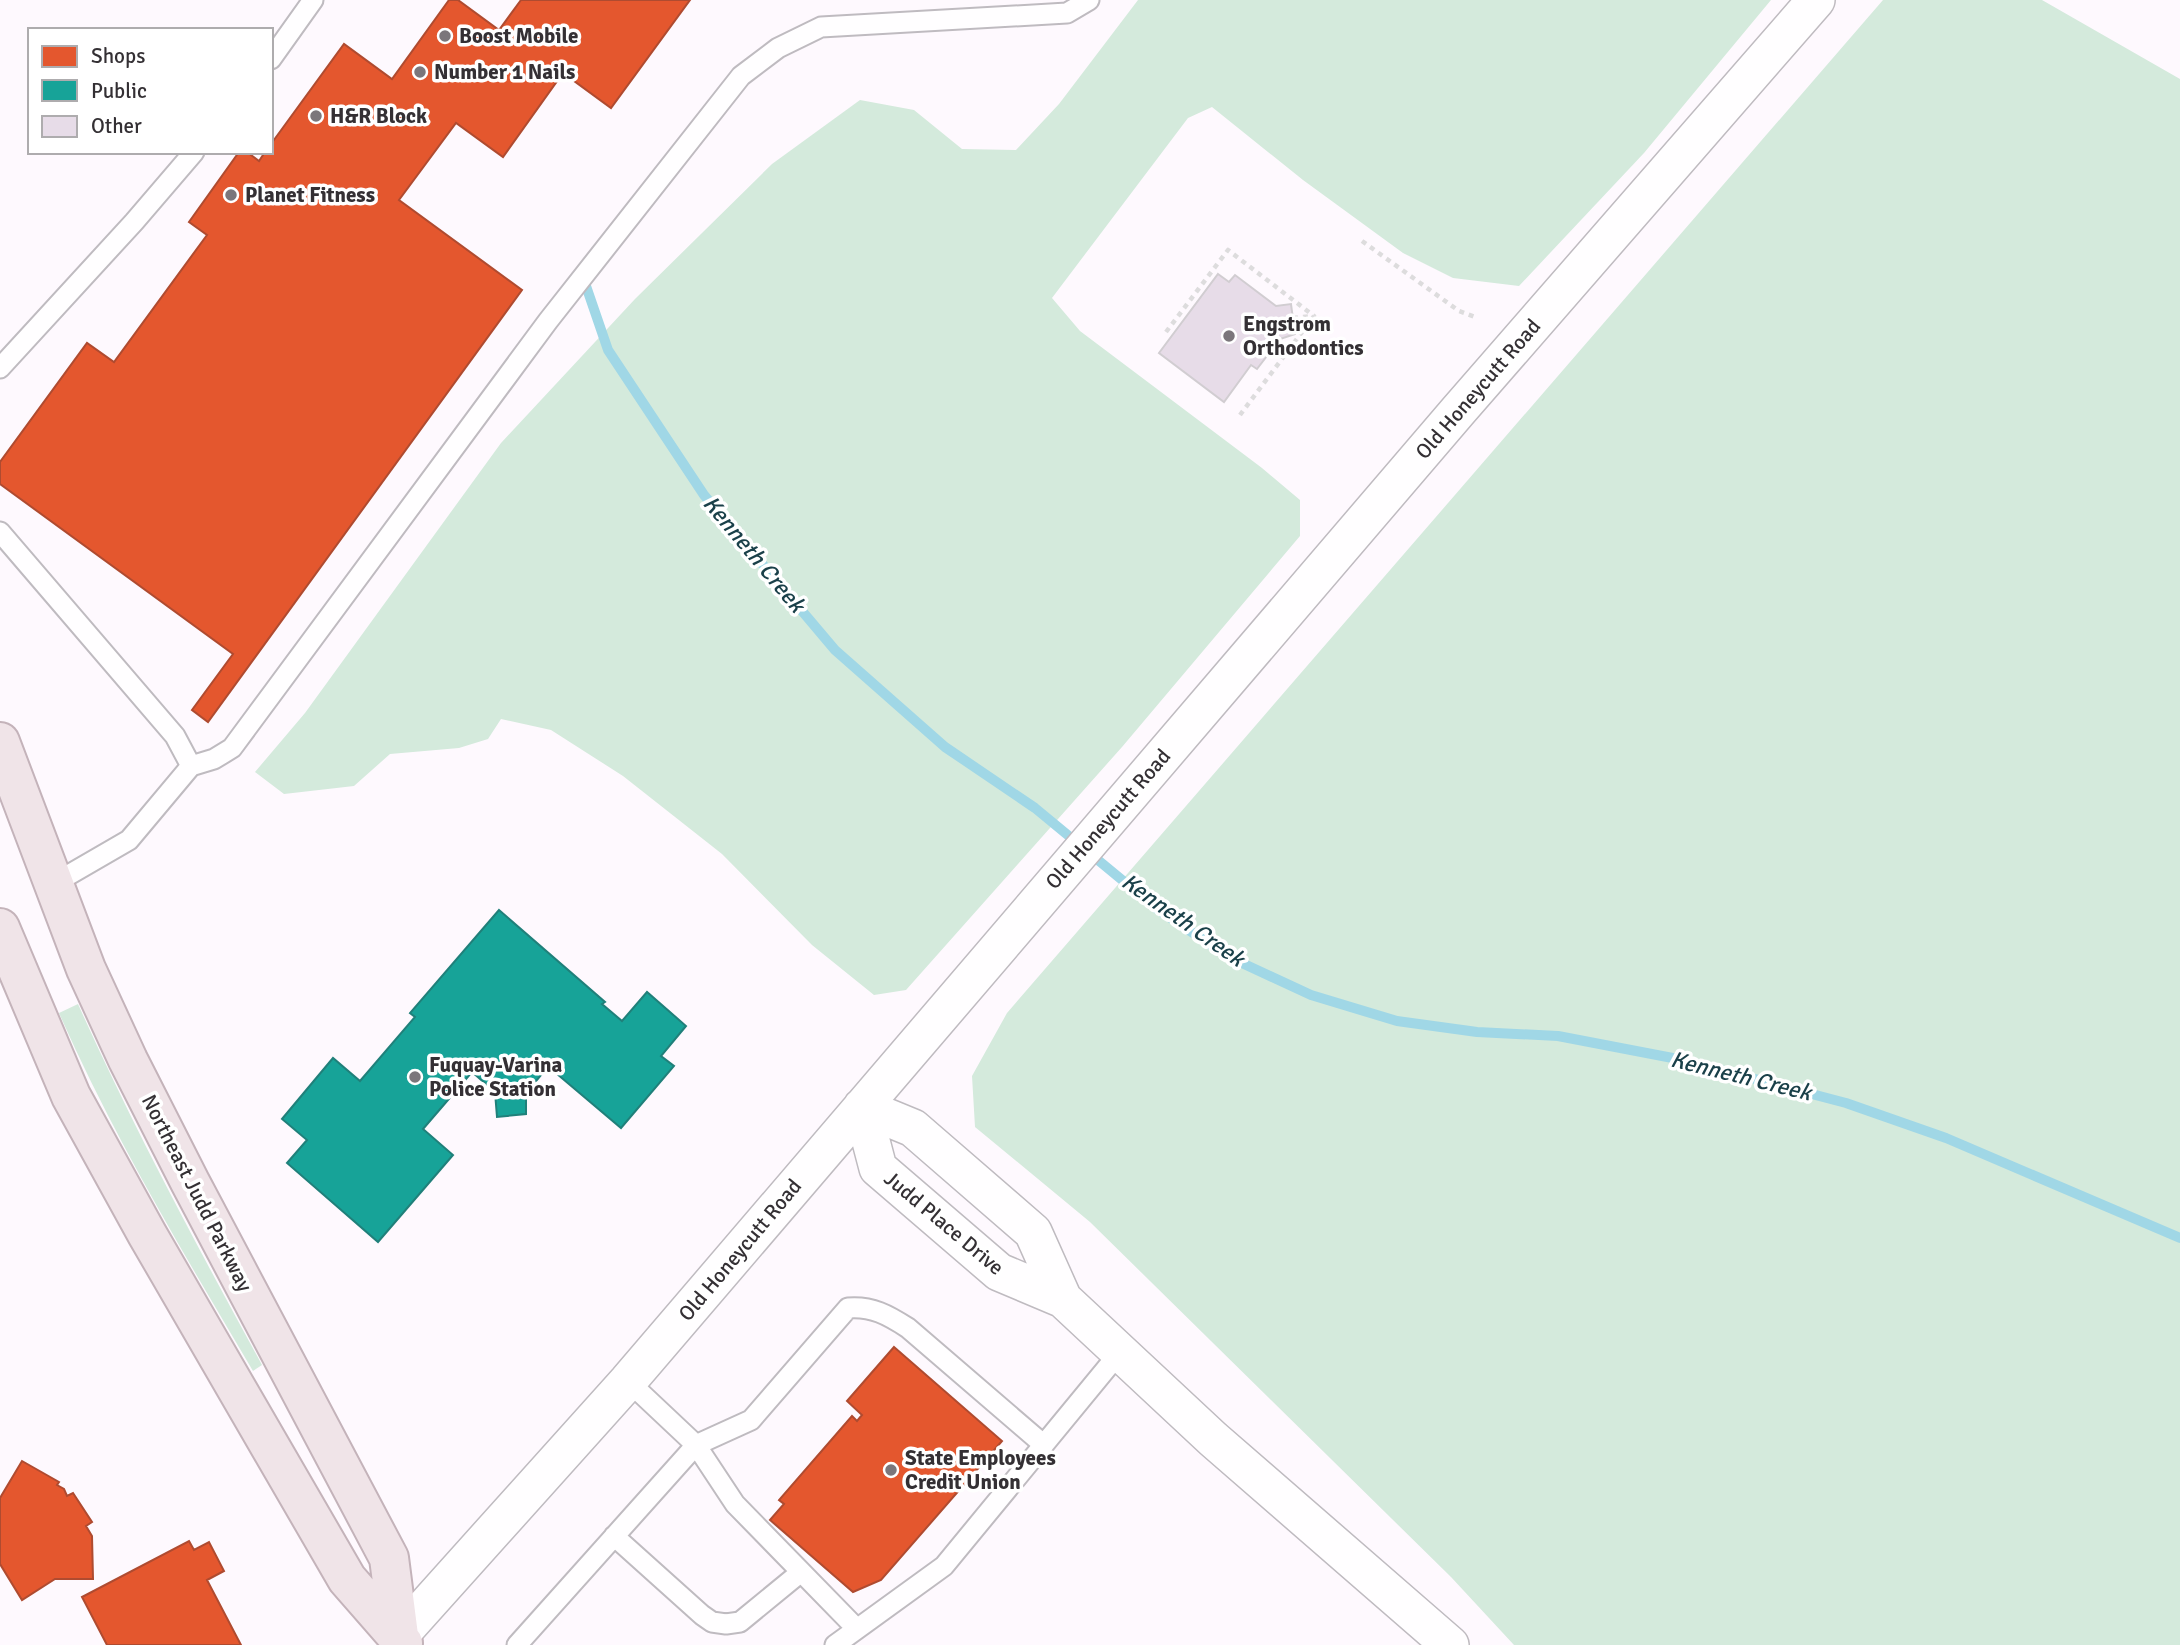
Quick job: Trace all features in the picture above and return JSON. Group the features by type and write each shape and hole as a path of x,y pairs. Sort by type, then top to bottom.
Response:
{"highway":[{"name":"Northeast Judd Parkway","path":"0,742 10,783 54,884 86,969 128,1060 389,1558 402,1641"},
{"path":"0,928 71,1097 147,1234 347,1579 402,1641"}],"street":[{"name":"Old Honeycutt Road","path":"402,1641 628,1381 1458,411 1816,0"},
{"name":"Judd Place Drive","path":"862,1107 913,1128 1033,1232 1063,1299"},
{"name":"Judd Place Drive","path":"862,1107 878,1168 999,1272 1063,1299 1213,1438 1450,1645"}],"lane":[{"path":"273,57 313,0"},
{"path":"54,884 129,840 191,766 214,759 232,748 548,321 741,76 778,48 821,27 1067,13 1089,0"},
{"path":"0,368 192,154"},
{"path":"0,532 175,736 191,766"},
{"path":"517,1645 696,1445 751,1420 848,1308 862,1307 883,1312 908,1328 1044,1445"},
{"path":"835,1645 944,1566 1120,1352"},
{"path":"628,1381 696,1445 735,1504 857,1629"},
{"path":"614,1536 712,1622 740,1622 801,1572"}],"path":[{"path":"1363,241 1459,311 1475,317"},
{"path":"1166,332 1228,250 1314,316"},
{"path":"1293,318 1314,316"},
{"path":"1240,415 1314,316"}],"green space":[{"path":"1138,0 1771,0 1644,153 1519,286 1453,278 1403,253 1303,180 1212,107 1188,118 1052,298 1080,331 1262,468 1300,500 1300,536 1122,747 906,990 874,995 812,945 722,854 623,776 551,730 501,719 488,739 459,748 390,754 354,786 284,794 255,772 305,713 501,443 635,299 772,164 860,100 914,110 962,149 1016,150 1059,104"},
{"path":"1883,0 2042,0 2180,79 2180,1645 1514,1645 1451,1577 1090,1222 975,1127 972,1076 1007,1013"},
{"path":"78,1004 143,1141 262,1365 253,1371 151,1195 80,1059 59,1013"}],"building: Shops":[{"path":"449,0 458,0 499,30 521,0 690,0 611,108 563,73 503,157 456,123 399,200 522,290 208,722 192,710 233,654 0,484 0,462 87,343 114,362 207,235 189,222 238,154 250,154 259,161 264,154 273,154 273,141 344,44 392,79"},
{"name":"State Employees Credit Union","path":"894,1347 1002,1441 881,1580 853,1592 770,1520 784,1504 779,1500 852,1416 857,1421 862,1415 847,1401"},
{"path":"22,1461 59,1482 57,1485 64,1489 67,1496 73,1493 92,1522 86,1526 92,1536 93,1579 55,1579 22,1600 0,1564 0,1498"},
{"path":"189,1541 194,1550 209,1542 224,1571 207,1580 241,1645 107,1645 82,1597"}],"building: Public":[{"name":"Fuquay-Varina Police Station","path":"499,910 605,1002 602,1004 622,1021 647,992 686,1026 661,1056 674,1066 621,1128 557,1074 560,1071 551,1063 526,1093 526,1114 497,1117 495,1092 472,1072 423,1129 453,1155 378,1242 287,1163 307,1140 282,1119 333,1058 360,1081 415,1017 410,1013"}],"building: Other":[{"name":"Engstrom Orthodontics","path":"1218,274 1229,282 1235,275 1276,306 1291,304 1295,334 1280,339 1257,369 1251,365 1224,402 1159,353"}],"waterway":[{"name":"Kenneth Creek","path":"585,283 608,350 704,495 835,650 945,747 1035,808 1156,908 1229,957 1311,995 1397,1021 1477,1032 1558,1036 1683,1060 1846,1103 1946,1138 2180,1238"}],"place":[{"name":"Boost Mobile","path":"445,36"},
{"name":"Number 1 Nails","path":"420,72"},
{"name":"H&R Block","path":"316,116"},
{"name":"Planet Fitness","path":"231,195"},
{"name":"Engstrom Orthodontics","path":"1229,336"},
{"name":"Fuquay-Varina Police Station","path":"415,1077"},
{"name":"State Employees Credit Union","path":"891,1470"}]}
